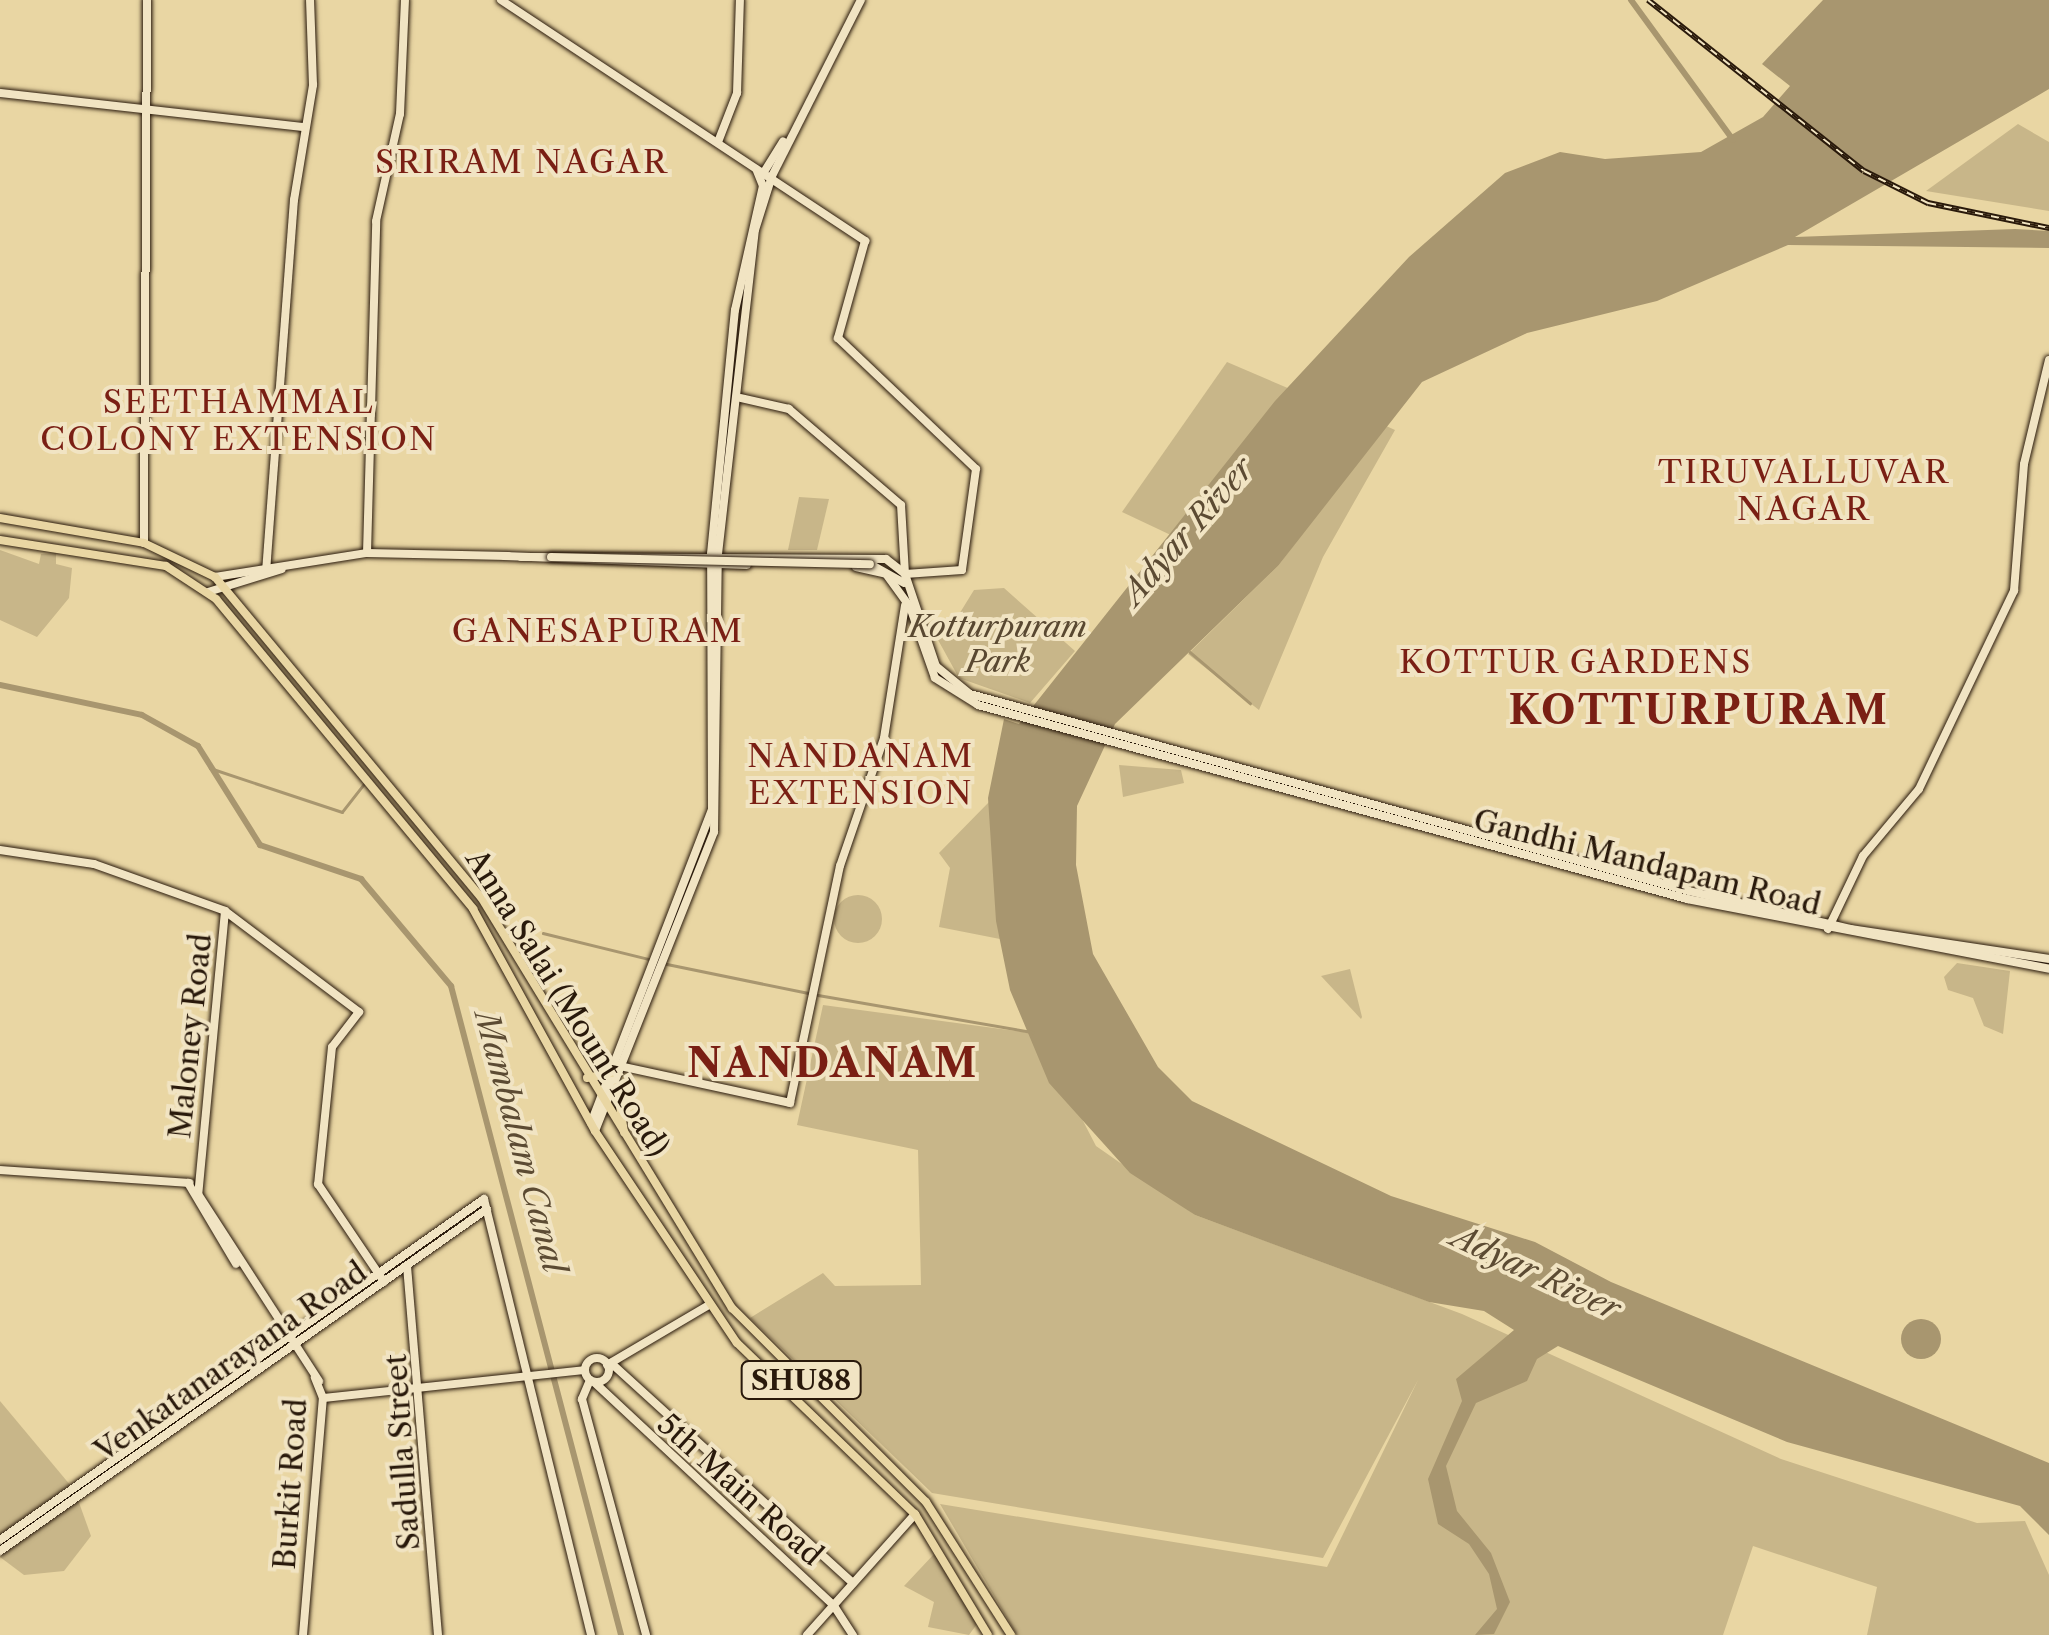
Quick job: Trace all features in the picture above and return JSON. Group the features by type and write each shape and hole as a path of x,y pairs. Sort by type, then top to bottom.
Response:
{"main road":[{"name":"Anna Salai (Mount Road)","path":"0,518 144,542 215,578 388,776 481,896 600,1103 732,1308 926,1502 1011,1635"},
{"name":"Anna Salai (Mount Road)","path":"0,540 166,566 208,592 376,787 473,908 593,1127 708,1306 915,1514 988,1635"},
{"path":"376,787 388,776"},
{"path":"587,1078 615,1072"},
{"path":"617,1087 628,1144"},
{"path":"889,1489 900,1478"}],"street":[{"path":"144,542 147,0"},
{"path":"266,569 313,26 310,0"},
{"path":"368,553 376,221 400,114 405,0"},
{"path":"215,578 368,553 715,559 865,554 905,574 962,570 976,469 844,352 842,308 866,241 501,0"},
{"path":"718,142 737,93 740,0"},
{"path":"593,1127 712,810 715,559 736,360 768,174 858,0"},
{"path":"0,93 146,114 303,127"},
{"path":"736,360 738,284 764,186 752,166"},
{"path":"1828,929 1863,856 1919,789 2010,597 2030,423 2049,360"},
{"path":"624,1067 790,1102 840,866 884,738 910,606 902,505 788,409 740,398"},
{"path":"208,592 266,569 502,556 715,559 874,568 910,606"},
{"path":"521,556 870,564 904,587 910,606"},
{"path":"593,1127 607,1112 714,832 715,559"},
{"name":"Gandhi Mandapam Road","path":"910,606 938,682 992,705 1240,775 1828,929 2049,969"},
{"path":"0,850 94,864 226,911 359,1012 332,1047 318,1184 384,1282"},
{"name":"Maloney Road","path":"193,1184 201,1165 226,911"},
{"name":"Gandhi Mandapam Road","path":"1828,929 2049,960"},
{"path":"0,1170 193,1184 297,1342"},
{"name":"Venkatanarayana Road","path":"0,1540 484,1199 486,1209 0,1551"},
{"path":"486,1209 591,1635"},
{"name":"Sadulla Street","path":"403,1255 420,1390 438,1635"},
{"path":"646,1635 582,1398 592,1380 609,1364 708,1306"},
{"name":"Burkit Road","path":"297,1342 313,1366 323,1398 303,1635"},
{"name":"Burkit Road","path":"297,1342 319,1381"},
{"path":"323,1398 585,1370 594,1358 609,1364 853,1583"},
{"path":"585,1370 592,1380"},
{"name":"5th Main Road","path":"592,1380 834,1606 852,1635"},
{"path":"807,1635 915,1514"}],"green space":[{"path":"2018,124 2049,142 2049,211 1926,191"},
{"path":"1227,362 1290,389 1175,537 1122,512"},
{"path":"1384,425 1395,430 1323,557 1259,710 1188,654 1278,566"},
{"path":"799,497 829,499 817,550 788,550"},
{"path":"0,550 39,564 41,554 56,553 56,564 72,568 69,598 37,637 0,620"},
{"name":"Kotturpuram Park","path":"1004,588 1075,651 1030,703 959,678 932,629 953,624 974,590"},
{"path":"1119,765 1181,770 1184,783 1123,797"},
{"path":"989,802 996,827 1000,939 939,927 950,868 939,853"},
{"path":"858,895 875,902 882,919 875,936 858,943 841,936 834,919 841,902"},
{"path":"1957,963 2010,971 2003,1034 1984,1026 1973,998 1948,990 1944,977"},
{"path":"1350,969 1362,1017 1361,1019 1321,976"},
{"path":"823,1005 1038,1034 1096,1146 1195,1215 1462,1314 1781,1459 1977,1523 2025,1521 2049,1575 2049,1635 1867,1635 1877,1587 1753,1546 1723,1635 1017,1635 940,1504 1327,1567 1418,1380 1323,1558 932,1493 750,1318 823,1273 835,1286 921,1285 918,1150 797,1125"},
{"path":"0,1401 71,1486 0,1537"},
{"path":"77,1497 91,1536 64,1571 24,1575 0,1557"},
{"path":"935,1553 977,1624 969,1635 928,1627 934,1602 904,1586"}],"water":[{"name":"Adyar River","path":"1823,0 2049,0 2049,89 1795,237 2015,229 2049,231 2049,248 1788,245 1657,301 1527,333 1422,382 1278,566 1115,724 1077,806 1076,865 1093,954 1158,1067 1192,1101 1391,1196 1535,1242 1611,1282 2049,1463 2049,1535 2020,1506 1787,1442 1558,1346 1537,1359 1527,1381 1476,1403 1446,1466 1457,1511 1491,1553 1510,1602 1494,1634 1475,1635 1497,1609 1489,1574 1469,1544 1438,1524 1428,1479 1462,1401 1456,1379 1514,1330 1484,1311 1429,1302 1195,1215 1130,1173 1049,1083 1010,990 996,921 988,798 1004,719 1019,724 1275,401 1409,257 1505,173 1560,152 1605,159 1701,152 1763,117 1790,86 1762,64"},
{"path":"1921,1319 1935,1325 1941,1339 1935,1353 1921,1359 1907,1353 1901,1339 1907,1325"}],"waterway":[{"path":"1631,0 1733,140"},
{"path":"1190,652 1250,703"},
{"name":"Mambalam Canal","path":"0,685 142,715 198,746 260,845 361,879 451,986 621,1635"},
{"path":"210,768 342,812 364,784"},
{"path":"543,933 649,959"},
{"path":"667,964 808,993"},
{"path":"818,995 1033,1032"}],"railway":[{"path":"1648,0 1864,171 1928,203 2049,228"}],"district":[{"name":"SRIRAM NAGAR","path":"522,162"},
{"name":"SEETHAMMAL COLONY EXTENSION","path":"239,422"},
{"name":"TIRUVALLUVAR NAGAR","path":"1804,492"},
{"name":"GANESAPURAM","path":"598,631"},
{"name":"KOTTUR GARDENS","path":"1576,662"},
{"name":"KOTTURPURAM","path":"1699,710"},
{"name":"NANDANAM EXTENSION","path":"861,776"},
{"name":"NANDANAM","path":"833,1063"}]}
